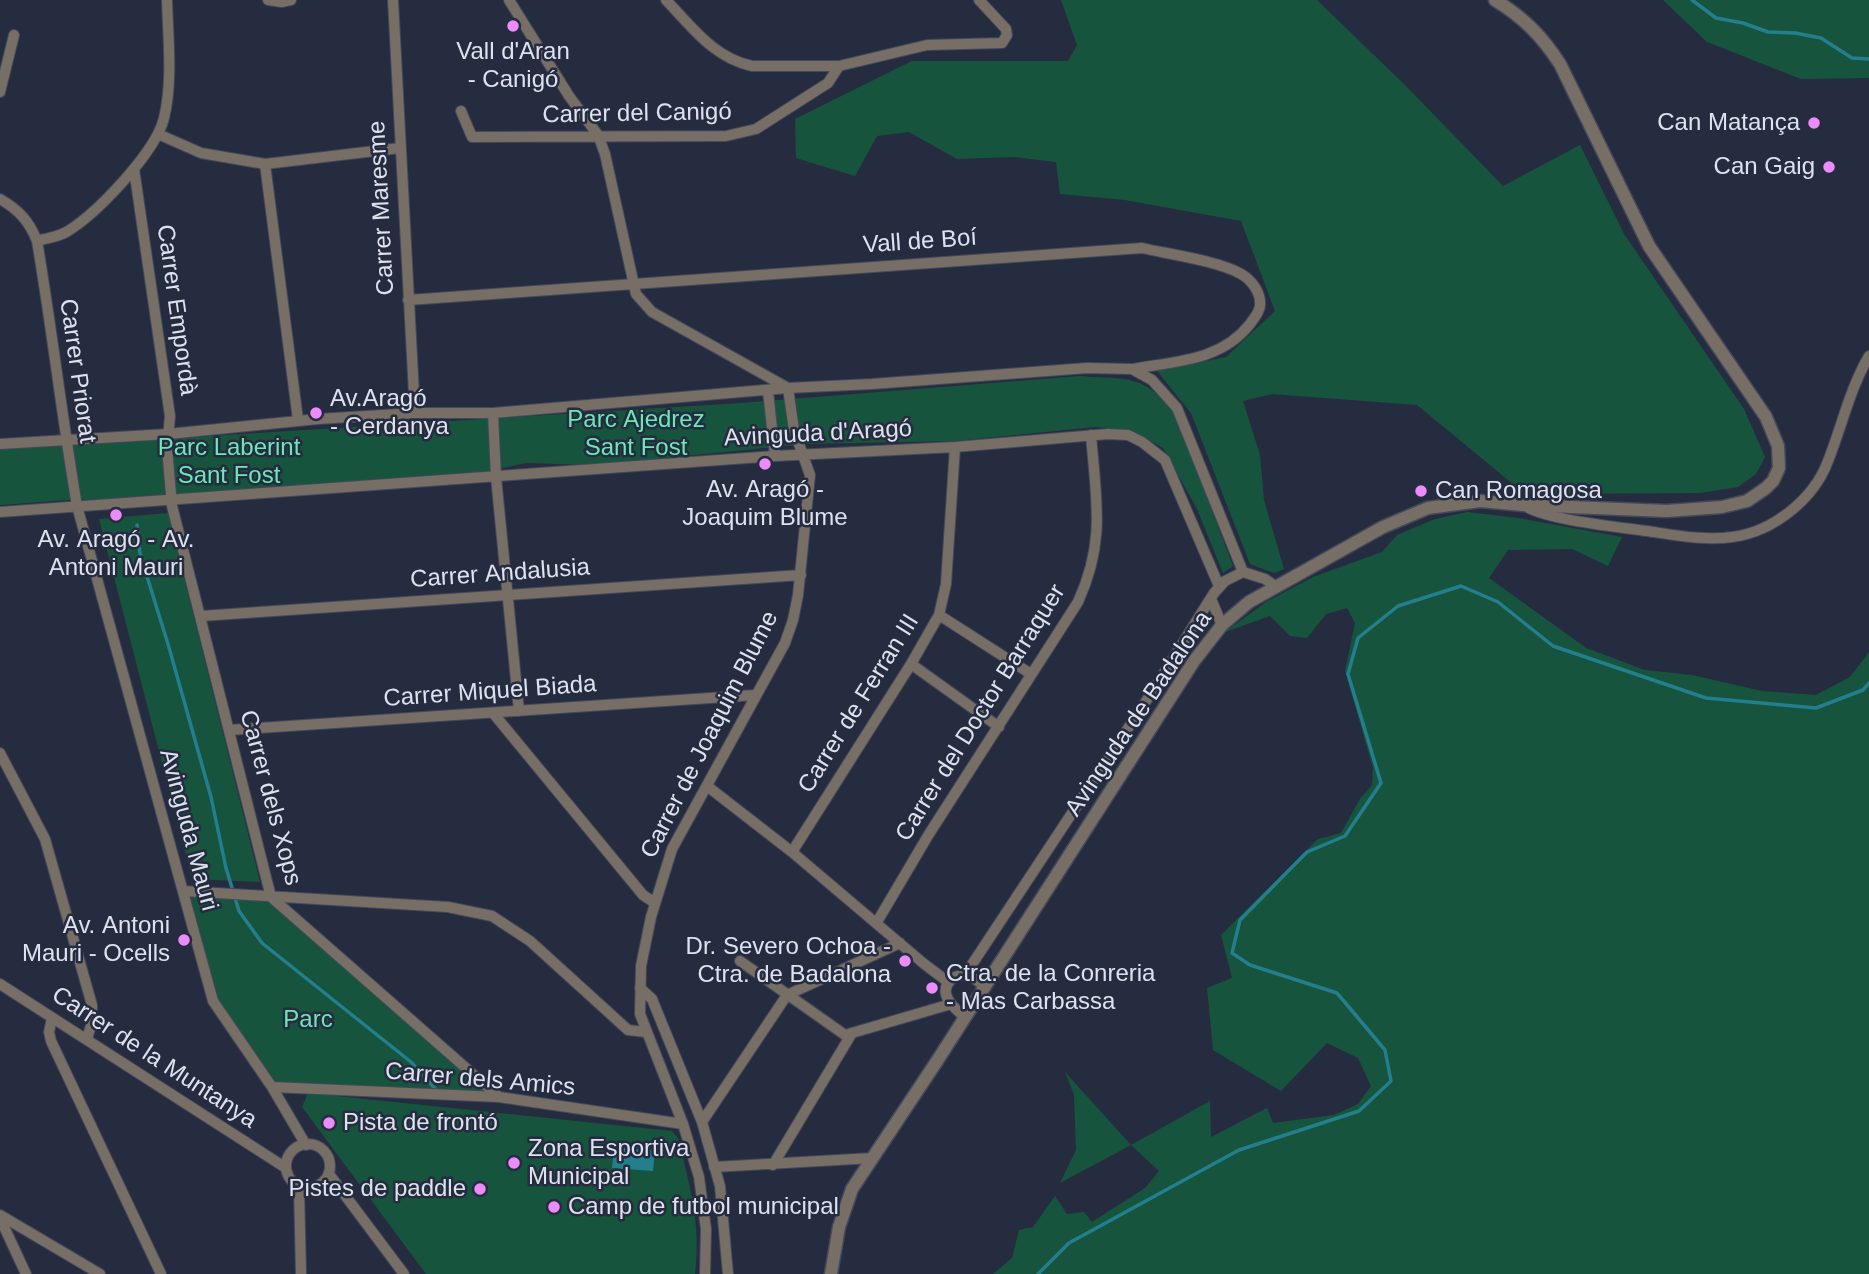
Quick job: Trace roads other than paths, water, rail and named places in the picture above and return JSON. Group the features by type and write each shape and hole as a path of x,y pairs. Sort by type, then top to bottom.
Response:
{"street":[{"path":"0,199 22,214 32,227 37,241 66,232 119,188 159,134 164,119 168,88 167,0"},
{"path":"268,0 292,0"},
{"name":"Carrer Maresme","path":"393,0 415,413"},
{"path":"509,0 569,96 598,135 605,154 632,283 642,303 652,312 788,388"},
{"path":"666,0 714,50 740,64 752,66 839,66 927,46 1002,43 1007,35 1006,29 979,0"},
{"name":"Avinguda de Badalona","path":"831,1274 845,1206 852,1189 1194,661 1222,625 1240,608 1383,527 1428,508 1480,501 1667,510 1722,508 1755,497 1773,481 1779,468 1779,446 1766,416 1649,246 1560,64 1536,30 1495,0"},
{"path":"0,92 14,35"},
{"name":"Carrer del Canigó","path":"460,111 472,137 726,136 756,129 828,83 839,66"},
{"path":"159,134 201,153 265,164 400,148"},
{"path":"265,164 298,420"},
{"name":"Carrer Empordà","path":"134,169 170,416 167,449 173,499"},
{"name":"Carrer Priorat","path":"37,241 77,506"},
{"name":"Vall de Boí","path":"408,300 1142,248 1239,272 1257,290 1260,306 1258,313 1241,335 1229,345 1198,357 1132,369"},
{"path":"1523,505 1531,510 1553,515 1672,535 1716,538 1746,534 1794,508 1820,478 1869,356"},
{"path":"748,365 768,391 775,456"},
{"name":"Avinguda d'Aragó","path":"0,444 168,434 298,420 415,413 493,413 788,388 1087,368 1132,369"},
{"path":"1132,369 1152,380 1177,408 1243,572"},
{"name":"Carrer de Joaquim Blume","path":"705,1274 706,1229 701,1190 683,1124 640,1014 640,988 645,940 672,849 785,643 793,620 801,575 810,475 794,430 788,388"},
{"path":"493,413 496,478 519,710"},
{"name":"Avinguda d'Aragó","path":"0,512 775,456 955,447 1091,435 1128,435 1165,460 1219,586"},
{"name":"Carrer del Doctor Barraquer","path":"877,922 929,834 1077,602 1092,569 1097,524 1091,435"},
{"name":"Carrer de Ferran III","path":"792,852 939,615 946,584 955,447"},
{"name":"Carrer dels Xops","path":"173,499 172,506 271,897 499,1097"},
{"name":"Avinguda Mauri","path":"77,506 213,1001 272,1087 306,1144"},
{"path":"965,975 1219,586 1243,572 1265,579 1275,586"},
{"name":"Carrer Andalusia","path":"201,616 801,575"},
{"path":"1211,599 1222,625"},
{"path":"939,615 1031,674"},
{"path":"911,664 999,727"},
{"name":"Carrer Miquel Biada","path":"229,730 755,695"},
{"path":"493,713 643,895 655,903"},
{"path":"0,753 38,824 49,852 92,1005 92,1022 87,1039"},
{"path":"707,786 792,852 948,982"},
{"path":"183,891 448,907 492,916 530,941 628,1030 646,1032"},
{"path":"702,1122 787,995 900,943"},
{"path":"740,961 845,1035 951,1004"},
{"path":"965,1017 951,1004 945,990 948,982 957,976 965,975 985,986"},
{"name":"Carrer de la Muntanya","path":"0,984 286,1168"},
{"path":"640,988 652,999 702,1122 720,1186 728,1274"},
{"path":"52,1018 49,1032 51,1041 161,1274"},
{"path":"773,1164 852,1034"},
{"name":"Carrer dels Amics","path":"272,1087 499,1097 683,1124"},
{"path":"306,1144 318,1146 327,1153 331,1165 321,1184 299,1188 290,1181 286,1168 291,1152 306,1144"},
{"path":"715,1167 873,1158"},
{"path":"328,1174 404,1274"},
{"path":"299,1188 301,1274"},
{"path":"0,1217 26,1274"},
{"path":"0,1217 100,1274"}],"water":[{"path":"614,1147 655,1151 653,1171 612,1168"}],"waterway":[{"path":"1692,0 1716,18 1743,23 1768,32 1821,38 1852,58 1869,59"},
{"path":"137,525 140,554 211,797 226,868 239,911 262,943 411,1062 438,1092"},
{"path":"1038,1274 1069,1243 1239,1150 1359,1111 1391,1081 1385,1050 1337,993 1250,965 1232,953 1240,920 1307,852 1345,836 1381,783 1348,674 1358,638 1398,606 1461,586 1498,602 1553,646 1706,698 1816,708 1863,690 1869,683"}],"place":[{"name":"Vall d'Aran - Canigó","path":"513,26"},
{"name":"Can Matança","path":"1814,123"},
{"name":"Can Gaig","path":"1829,167"},
{"name":"Av.Aragó - Cerdanya","path":"316,413"},
{"name":"Av. Aragó - Joaquim Blume","path":"765,464"},
{"name":"Can Romagosa","path":"1421,491"},
{"name":"Av. Aragó - Av. Antoni Mauri","path":"116,515"},
{"name":"Av. Antoni Mauri - Ocells","path":"184,940"},
{"name":"Dr. Severo Ochoa - Ctra. de Badalona","path":"905,961"},
{"name":"Ctra. de la Conreria - Mas Carbassa","path":"932,988"},
{"name":"Pista de frontó","path":"329,1123"},
{"name":"Zona Esportiva Municipal","path":"514,1163"},
{"name":"Pistes de paddle","path":"480,1189"},
{"name":"Camp de futbol municipal","path":"554,1207"}],"park label":[{"name":"Parc Ajedrez Sant Fost","path":"636,434"},
{"name":"Parc Laberint Sant Fost","path":"229,462"},
{"name":"Parc","path":"308,1020"}]}
